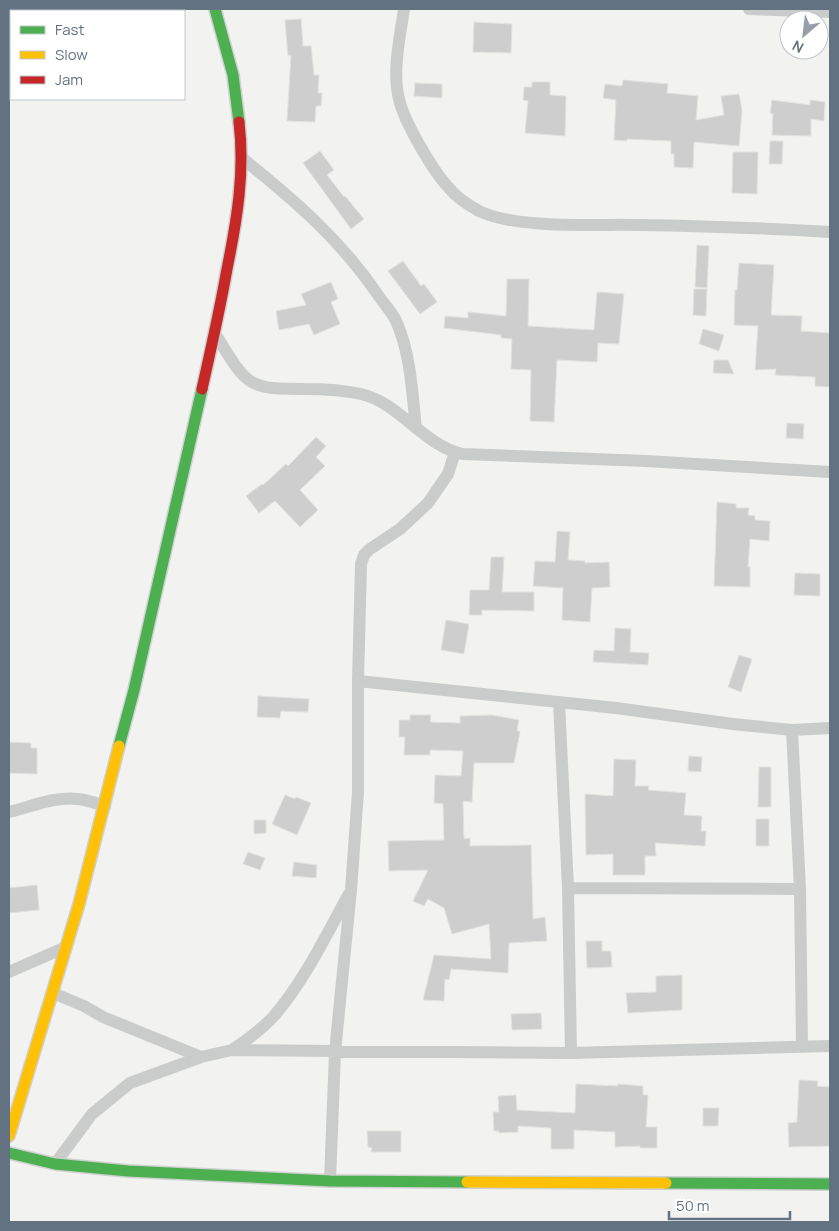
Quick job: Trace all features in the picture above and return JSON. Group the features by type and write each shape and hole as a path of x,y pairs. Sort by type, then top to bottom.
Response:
{"street":[{"path":"9,1136 66,947 105,806 134,690 182,470 215,334 238,210 242,158 233,75 215,9"},
{"path":"404,9 399,41 397,78 399,99 404,115 416,139 448,188 464,202 481,212 516,220 552,223 735,226 830,232"},
{"path":"749,9 830,12"},
{"path":"242,158 295,200 325,229 372,285 396,322 408,362 416,428"},
{"path":"215,334 238,370 250,381 275,389 304,389 360,394 384,404 439,445 455,452 830,472"},
{"path":"330,1181 335,1052 351,890 358,792 358,681 362,564 364,555 370,548 400,529 428,503 448,474 455,452"},
{"path":"358,681 559,702 792,730 830,728"},
{"path":"559,702 568,888 570,1053"},
{"path":"792,730 800,889 802,1046"},
{"path":"9,812 42,802 57,800 77,799 105,806"},
{"path":"568,888 800,889"},
{"path":"232,1050 257,1032 274,1016 307,968 351,890"},
{"path":"9,972 66,947"},
{"path":"53,992 104,1017 201,1057"},
{"path":"55,1164 92,1114 130,1083 201,1057 232,1050 570,1053 830,1046"},
{"path":"9,1153 55,1164 145,1173 330,1181 830,1184"}],"building":[{"path":"301,19 303,46 311,46 314,75 319,75 318,93 322,93 321,106 316,106 315,122 287,121 291,55 288,56 285,20"},
{"path":"474,22 512,24 511,53 473,52"},
{"path":"623,80 668,84 667,93 698,96 696,120 724,115 721,96 739,94 742,110 739,146 694,142 693,168 674,167 671,141 614,140 616,100 603,98 605,84 622,86"},
{"path":"532,82 550,82 550,95 566,96 565,136 525,133 528,101 523,100 524,87 532,87"},
{"path":"415,83 442,84 442,98 414,96"},
{"path":"772,100 810,105 810,100 825,102 824,121 811,119 811,136 772,135 773,114 770,113"},
{"path":"770,141 783,141 782,164 769,164"},
{"path":"320,151 334,170 327,175 364,219 351,229 303,163"},
{"path":"733,152 758,152 757,194 732,193"},
{"path":"697,245 709,246 707,288 695,287"},
{"path":"403,261 421,286 424,284 437,302 420,314 388,271"},
{"path":"739,263 774,265 771,315 802,316 801,331 830,333 830,387 815,386 815,377 775,375 776,369 755,370 758,326 734,325 735,290 737,290"},
{"path":"507,279 529,279 528,326 594,330 597,292 624,294 619,344 598,343 597,362 557,360 554,422 530,421 531,370 511,369 512,339 501,338 501,335 444,328 445,316 468,318 468,312 506,316"},
{"path":"331,282 338,299 331,302 340,324 314,335 309,324 279,330 276,311 306,305 301,294"},
{"path":"694,289 707,289 706,316 693,315"},
{"path":"703,329 724,335 719,351 699,344"},
{"path":"714,360 728,360 734,374 713,373"},
{"path":"787,423 804,424 803,439 786,438"},
{"path":"316,437 326,446 316,457 325,466 300,490 318,510 300,527 275,501 259,513 246,496 263,485 286,464 288,466"},
{"path":"717,502 736,504 736,508 749,508 748,515 755,516 755,520 770,521 769,541 750,539 748,567 750,567 750,587 714,586"},
{"path":"557,531 570,532 568,560 585,561 585,563 609,562 610,587 592,588 590,622 562,620 563,588 533,586 535,561 555,562"},
{"path":"491,557 504,557 502,592 534,592 534,611 482,610 482,615 469,615 470,590 489,590"},
{"path":"795,573 820,574 820,596 794,595"},
{"path":"446,620 469,624 464,654 441,650"},
{"path":"615,628 631,629 630,652 649,653 648,665 593,662 594,650 614,651"},
{"path":"739,655 752,659 741,692 728,687"},
{"path":"258,696 309,699 308,712 281,711 280,718 257,717"},
{"path":"410,715 431,715 430,722 460,723 460,716 492,715 519,720 517,730 520,732 514,763 474,763 472,802 463,801 464,839 470,838 470,846 531,845 533,919 545,917 547,941 509,943 508,973 451,969 449,980 445,979 444,1001 423,1000 434,955 491,959 489,924 452,934 444,908 428,899 424,906 413,901 428,870 389,871 388,841 444,840 443,804 434,803 435,775 461,776 463,751 430,750 430,755 404,755 405,737 399,737 399,720 410,720"},
{"path":"9,742 31,743 31,748 37,748 37,774 9,773"},
{"path":"689,756 702,757 701,772 688,771"},
{"path":"614,759 636,760 635,786 649,786 648,790 686,793 684,815 702,816 701,831 706,831 705,846 655,843 656,856 645,856 645,875 613,875 613,854 586,855 585,794 613,796"},
{"path":"759,767 771,767 771,807 758,807"},
{"path":"285,795 311,803 297,835 272,824"},
{"path":"756,819 769,819 769,846 756,846"},
{"path":"254,820 266,820 266,833 254,834"},
{"path":"248,852 265,858 260,870 243,864"},
{"path":"294,862 317,865 316,878 292,876"},
{"path":"37,885 39,910 9,913 9,888"},
{"path":"586,941 602,941 602,951 611,951 612,967 587,968"},
{"path":"682,975 682,1010 628,1013 626,993 656,992 656,976"},
{"path":"541,1013 542,1029 512,1030 511,1014"},
{"path":"799,1080 818,1081 817,1086 830,1087 830,1146 789,1147 788,1123 797,1122"},
{"path":"576,1084 643,1086 643,1095 648,1095 646,1127 657,1127 657,1148 640,1148 640,1146 615,1147 615,1132 574,1130 574,1149 551,1149 551,1128 518,1126 518,1132 499,1133 499,1131 494,1131 493,1112 499,1112 498,1096 516,1095 517,1110 575,1113"},
{"path":"703,1108 719,1108 718,1126 703,1126"},
{"path":"367,1131 401,1131 401,1152 371,1152 372,1148 368,1147"}],"traffic: fast":[{"path":"215,9 233,75 239,122"},
{"path":"119,746 134,690 202,389"},
{"path":"9,1153 55,1164 128,1171 330,1181 467,1182"},
{"path":"666,1183 830,1184"}],"traffic: slow":[{"path":"9,1136 79,904 119,746"},
{"path":"467,1182 666,1183"}],"traffic: jam":[{"path":"202,389 237,214 241,159 239,122"}]}
